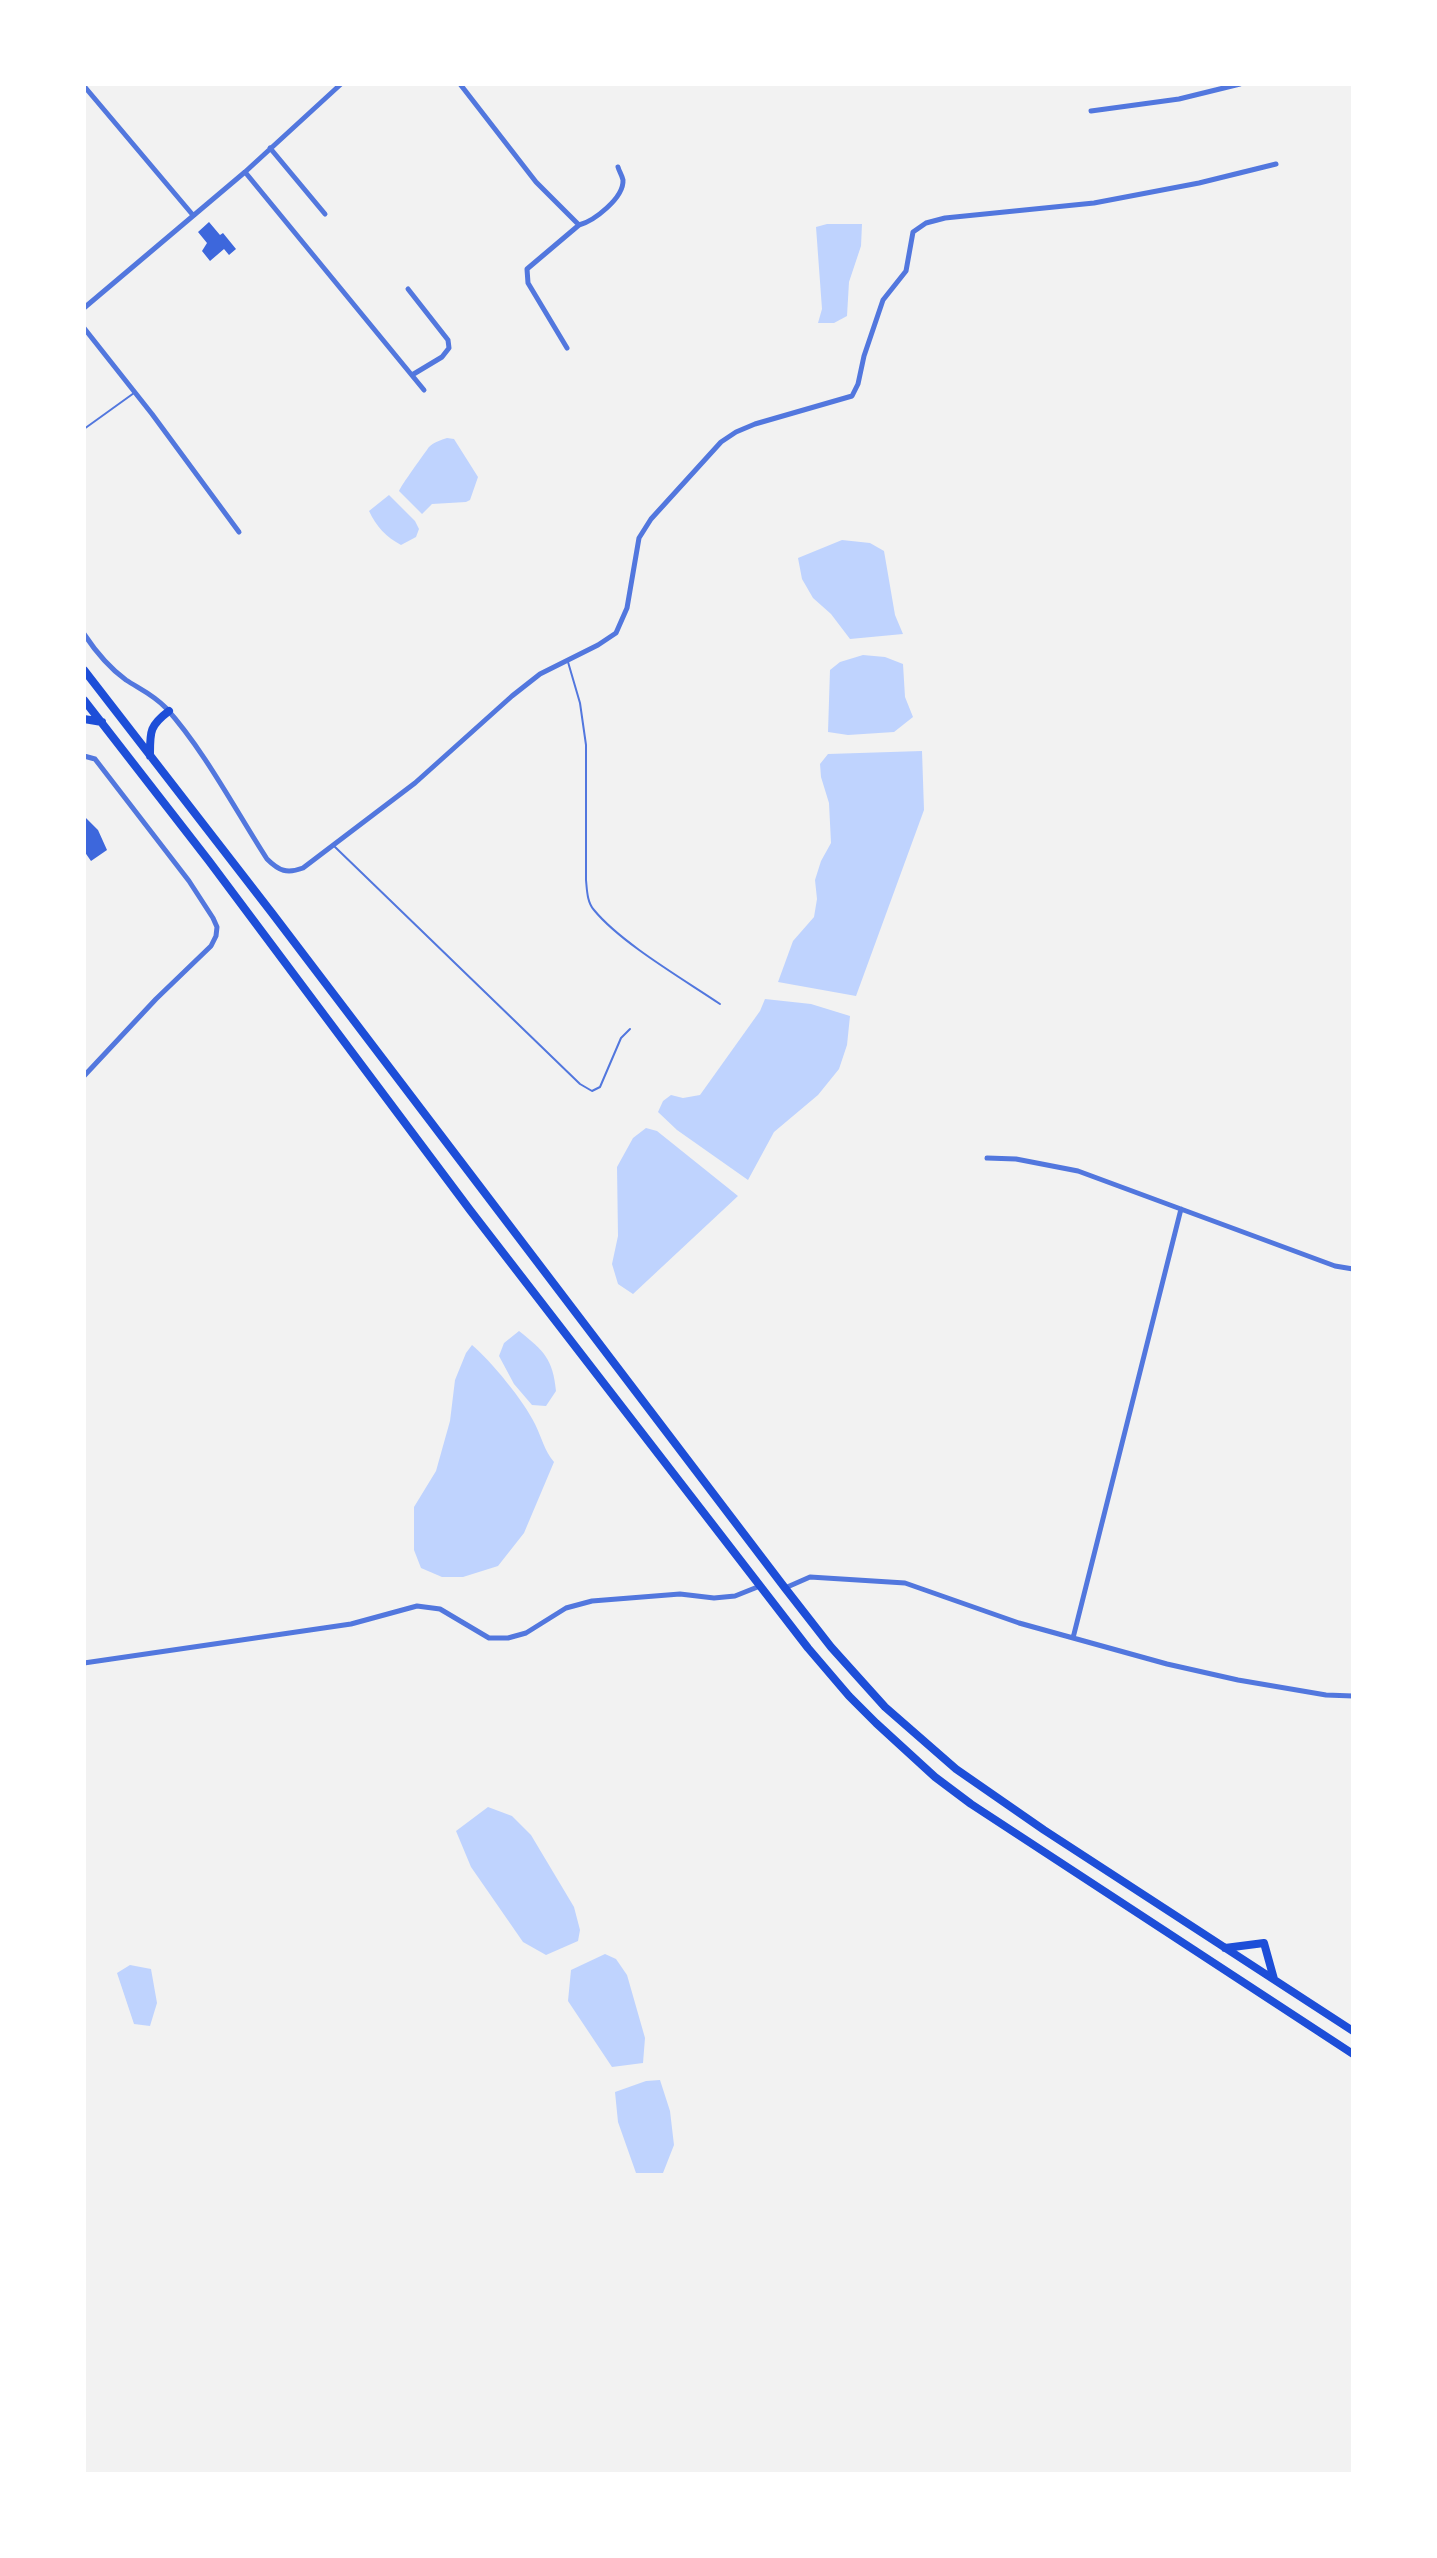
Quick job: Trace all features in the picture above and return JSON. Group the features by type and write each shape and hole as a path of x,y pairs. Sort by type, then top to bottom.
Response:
{"main road":[{"path":"84,670 785,1588 885,1707 933,1750 1014,1811 1353,2031"},
{"path":"84,700 218,873 470,1210 760,1586 849,1696 935,1777 1033,1846 1353,2054"},
{"path":"150,756 151,728 169,711"},
{"path":"84,719 102,722"},
{"path":"1225,1948 1264,1943 1274,1980"}],"street":[{"path":"84,308 245,172 341,84"},
{"path":"460,84 536,182 579,225"},
{"path":"1091,111 1179,99 1240,84"},
{"path":"84,86 192,214"},
{"path":"270,148 325,214"},
{"path":"84,634 108,665 152,694 169,711 267,859 282,871 293,872 303,868 415,783 540,674 616,633 627,608 639,538 651,519 721,442 755,424 852,396 883,300 906,271 913,232 926,223 945,218 1094,203 1191,185 1276,164"},
{"path":"567,348 528,283 527,269 579,225 591,222 608,207 620,191 623,180 618,167"},
{"path":"245,172 424,390"},
{"path":"408,289 448,340 449,348 442,357 412,375"},
{"path":"84,328 239,532"},
{"path":"84,756 95,759 189,881 217,927 211,946 84,1076"},
{"path":"987,1158 1051,1164 1078,1171 1335,1266 1353,1269"},
{"path":"1073,1638 1181,1209"},
{"path":"785,1588 810,1577 905,1583 1019,1623 1167,1664 1238,1680 1326,1695 1353,1696"},
{"path":"84,1663 351,1624 417,1606 440,1609 489,1638 508,1638 526,1633 566,1608 592,1601 680,1594 714,1598 735,1596 760,1586"}],"lane":[{"path":"84,429 135,392"},
{"path":"568,660 580,703 586,745 588,900 593,909 625,938 720,1004"},
{"path":"333,846 580,1084 592,1091 600,1087 621,1038 630,1029"}],"water":[{"path":"862,224 861,246 849,282 847,316 834,323 818,323 822,309 816,227"},
{"path":"447,438 454,439 478,477 470,500 432,504 422,514 399,491 429,447"},
{"path":"389,495 419,529 416,537 401,545 382,531 369,511"},
{"path":"842,540 870,543 884,551 895,615 903,634 850,639 831,614 813,598 802,579 798,558"},
{"path":"863,655 885,657 903,664 905,697 913,717 894,732 848,735 828,732 830,670 840,662"},
{"path":"922,751 924,810 856,996 778,982 793,941 814,917 817,899 815,880 831,843 829,803 820,764 828,754"},
{"path":"765,999 811,1004 850,1016 847,1045 839,1069 818,1095 774,1132 748,1180 677,1130 658,1112 663,1101 671,1095 683,1098 700,1095 760,1011"},
{"path":"646,1128 657,1131 738,1196 633,1294 618,1284 612,1264 618,1236 617,1167 633,1138"},
{"path":"519,1331 541,1350 550,1363 556,1391 546,1406 532,1405 514,1384 499,1356 504,1343"},
{"path":"472,1345 523,1404 554,1462 524,1533 498,1566 463,1577 442,1577 421,1568 414,1550 414,1507 436,1471 450,1421 455,1380"},
{"path":"488,1807 512,1816 531,1835 574,1907 580,1930 578,1941 546,1955 523,1942 471,1867 456,1831"},
{"path":"605,1954 616,1959 627,1975 645,2038 643,2063 612,2067 568,2001 571,1970"},
{"path":"130,1965 151,1969 157,2003 150,2026 134,2024 117,1973"},
{"path":"660,2080 670,2111 674,2145 663,2173 636,2173 618,2122 615,2092 646,2081"}],"building":[{"path":"209,222 236,249 229,255 224,249 210,261 202,251 207,243 198,232"},
{"path":"84,816 98,830 107,850 91,861 84,851"}]}
